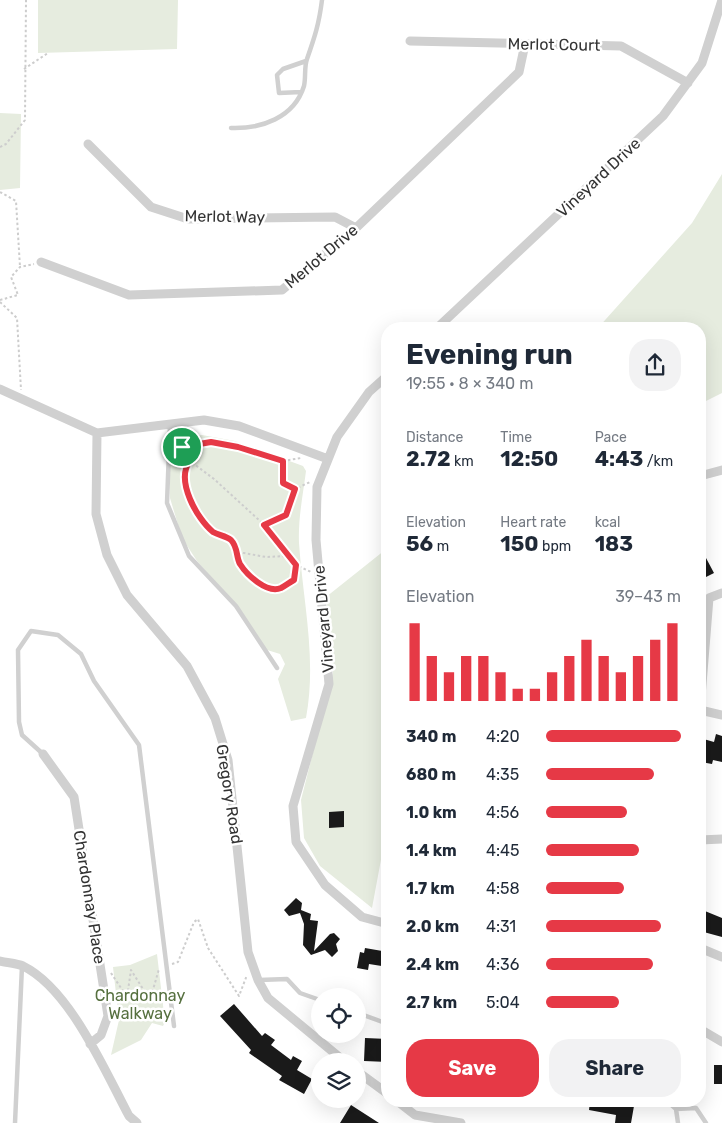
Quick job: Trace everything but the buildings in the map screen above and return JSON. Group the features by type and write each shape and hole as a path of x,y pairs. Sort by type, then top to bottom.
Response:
{"street":[{"name":"Vineyard Drive","path":"443,322 663,116 702,63 722,0"},
{"name":"Merlot Court","path":"410,41 621,46 688,83"},
{"name":"Merlot Drive","path":"41,262 129,295 282,290 356,228 519,72 525,44"},
{"name":"Merlot Way","path":"88,144 151,207 188,219 335,217 356,228"},
{"name":"Vineyard Drive","path":"381,382 364,399 338,437 317,487 316,540 329,684 293,806 296,842 324,885 362,917 381,922"},
{"path":"0,389 97,433 204,420 239,426 328,459"},
{"name":"Gregory Road","path":"97,433 96,514 107,555 127,595 187,666 215,718 228,760 248,952 254,970 268,998 334,1053"},
{"path":"706,474 722,470"},
{"path":"706,635 709,598 722,593"},
{"path":"706,711 722,715"},
{"name":"Chardonnay Place","path":"43,754 74,797 108,1016 101,1034 90,1044"},
{"path":"706,840 722,839"},
{"path":"706,950 722,957"},
{"path":"0,961 22,966 56,992 90,1044 129,1116 137,1123"},
{"path":"706,1033 722,1042"},
{"path":"366,1078 381,1089"},
{"path":"405,1107 415,1115 461,1123"}],"lane":[{"path":"231,128 252,129 274,120 291,110 304,85 306,61 318,30 322,0"},
{"path":"301,92 279,93 277,75 283,69 306,61"},
{"path":"170,424 167,503 189,556 236,606 277,668"},
{"path":"43,754 22,735 19,722 18,650 30,631 58,634 81,654 94,680 139,745 174,1026"},
{"path":"15,1123 22,966"},
{"path":"258,980 287,979 300,993 311,997"},
{"path":"366,1016 381,1021"},
{"path":"674,1107 676,1109 678,1123"},
{"path":"676,1109 696,1108 706,1123"}],"path":[{"path":"0,147 6,144 25,120 26,0"},
{"path":"24,69 48,53"},
{"path":"0,192 16,201 20,267"},
{"path":"22,399 17,318 0,301 18,296 11,277 20,267 41,262"},
{"path":"170,424 190,461 214,479 264,525 296,565 320,576"},
{"path":"182,447 211,442 238,447 283,461 283,483 295,489 320,480"},
{"path":"190,461 186,466 186,490 200,518 214,532 230,540 238,552 239,563 258,582 268,588 280,589 294,580 296,565"},
{"path":"264,525 286,515 295,489"},
{"path":"238,552 266,557 288,556"},
{"path":"101,969 108,968 127,997 131,970 150,1000 160,967 178,962 194,922 198,919 208,948 239,996 247,975 254,970"}],"green space":[{"path":"38,0 178,0 177,49 38,53"},
{"path":"0,113 21,114 20,188 0,190"},
{"path":"722,174 722,393 706,401 706,322 603,322 692,223"},
{"path":"202,435 235,441 303,466 306,471 300,516 299,543 310,652 309,696 306,718 291,721 278,679 285,664 280,654 264,649 232,602 197,561 182,538 170,498 169,438"},
{"path":"381,553 381,860 372,908 320,866 304,838 301,800 333,673 326,597"},
{"name":"Chardonnay Walkway","path":"157,954 165,1022 163,1026 152,1023 141,1040 111,1055 119,1020 113,967 130,965"}],"route":[{"path":"211,442 238,447 283,461 283,483 295,489 286,515 264,525 296,565 294,580 280,589 268,588 258,582 239,563 238,552 230,540 214,532 200,518 186,490 186,466 190,461 182,447 211,442"}]}
